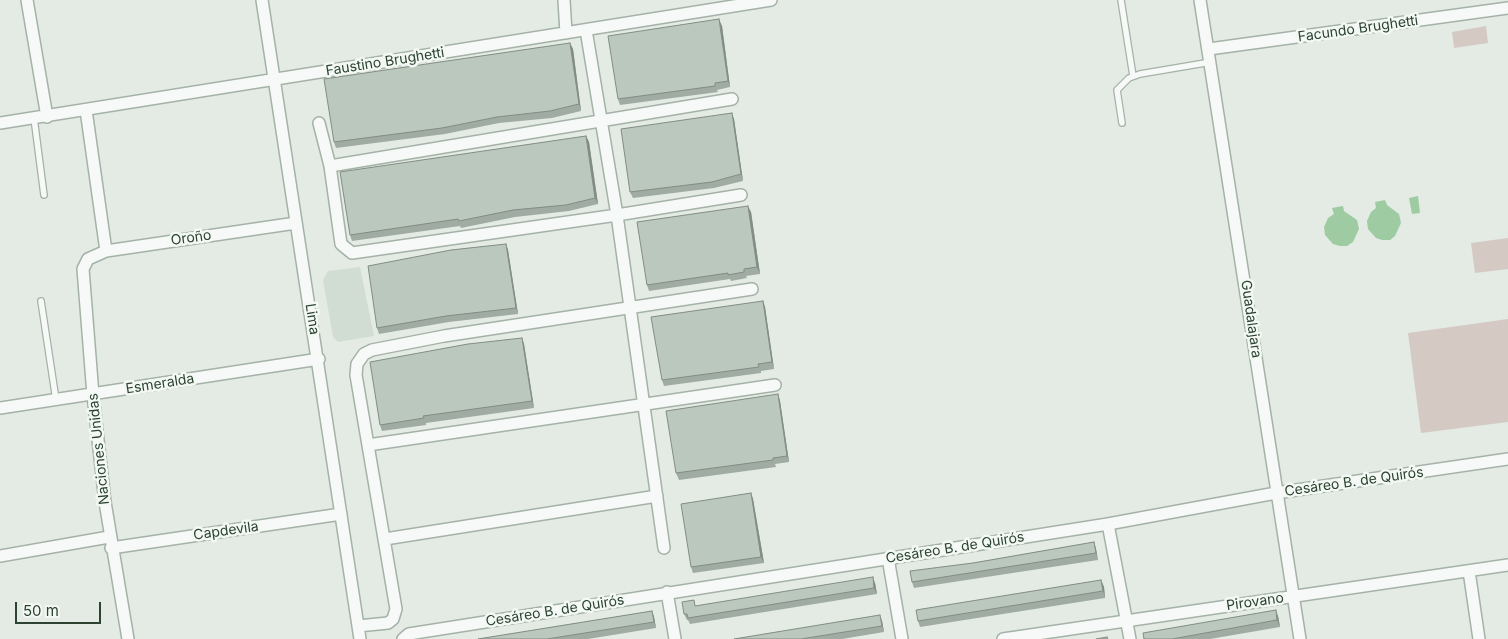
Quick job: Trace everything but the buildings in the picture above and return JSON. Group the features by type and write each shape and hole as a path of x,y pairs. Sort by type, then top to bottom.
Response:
{"street":[{"path":"27,0 47,117"},
{"name":"Lima","path":"262,0 319,359 360,639"},
{"path":"564,0 566,33"},
{"name":"Faustino Brughetti","path":"0,123 770,0"},
{"name":"Guadalajara","path":"1200,0 1300,639"},
{"name":"Facundo Brughetti","path":"1209,49 1508,8"},
{"path":"586,30 617,215 664,548"},
{"path":"330,166 732,99"},
{"path":"86,110 106,251"},
{"path":"319,123 330,166 341,244 352,253 741,195"},
{"name":"Oroño","path":"88,259 106,251 296,223"},
{"name":"Naciones Unidas","path":"88,259 83,269 93,395 110,542 128,639"},
{"path":"358,626 388,623 393,619 396,609 356,375 357,364 364,354 372,350 444,336 752,290"},
{"name":"Esmeralda","path":"0,408 319,359"},
{"path":"368,445 776,384"},
{"name":"Cesáreo B. de Quirós","path":"403,639 409,634 1108,524 1276,493 1508,459"},
{"path":"385,539 657,496"},
{"name":"Capdevila","path":"0,556 341,514"},
{"path":"1108,524 1130,639"},
{"path":"888,558 902,639"},
{"name":"Pirovano","path":"1002,639 1508,565"},
{"path":"1469,571 1479,639"},
{"path":"667,592 675,639"}],"lane":[{"path":"1121,0 1133,76"},
{"path":"1122,123 1117,90 1129,78 1211,62"},
{"path":"34,118 44,195"},
{"path":"41,301 56,400"}],"shaded area":[{"path":"1486,26 1488,43 1454,48 1452,32"},
{"path":"1418,196 1420,213 1412,214 1409,198"},
{"path":"1385,200 1387,205 1399,214 1401,223 1395,236 1390,240 1376,238 1368,229 1367,221 1371,212 1376,208 1375,202"},
{"path":"1343,206 1344,211 1357,220 1359,229 1353,242 1347,246 1333,244 1325,235 1324,227 1328,218 1334,214 1332,208"},
{"path":"1508,238 1508,269 1475,273 1471,243"},
{"path":"360,267 374,336 338,342 333,337 323,280 328,271"},
{"path":"1508,319 1508,422 1421,433 1408,333"}]}
